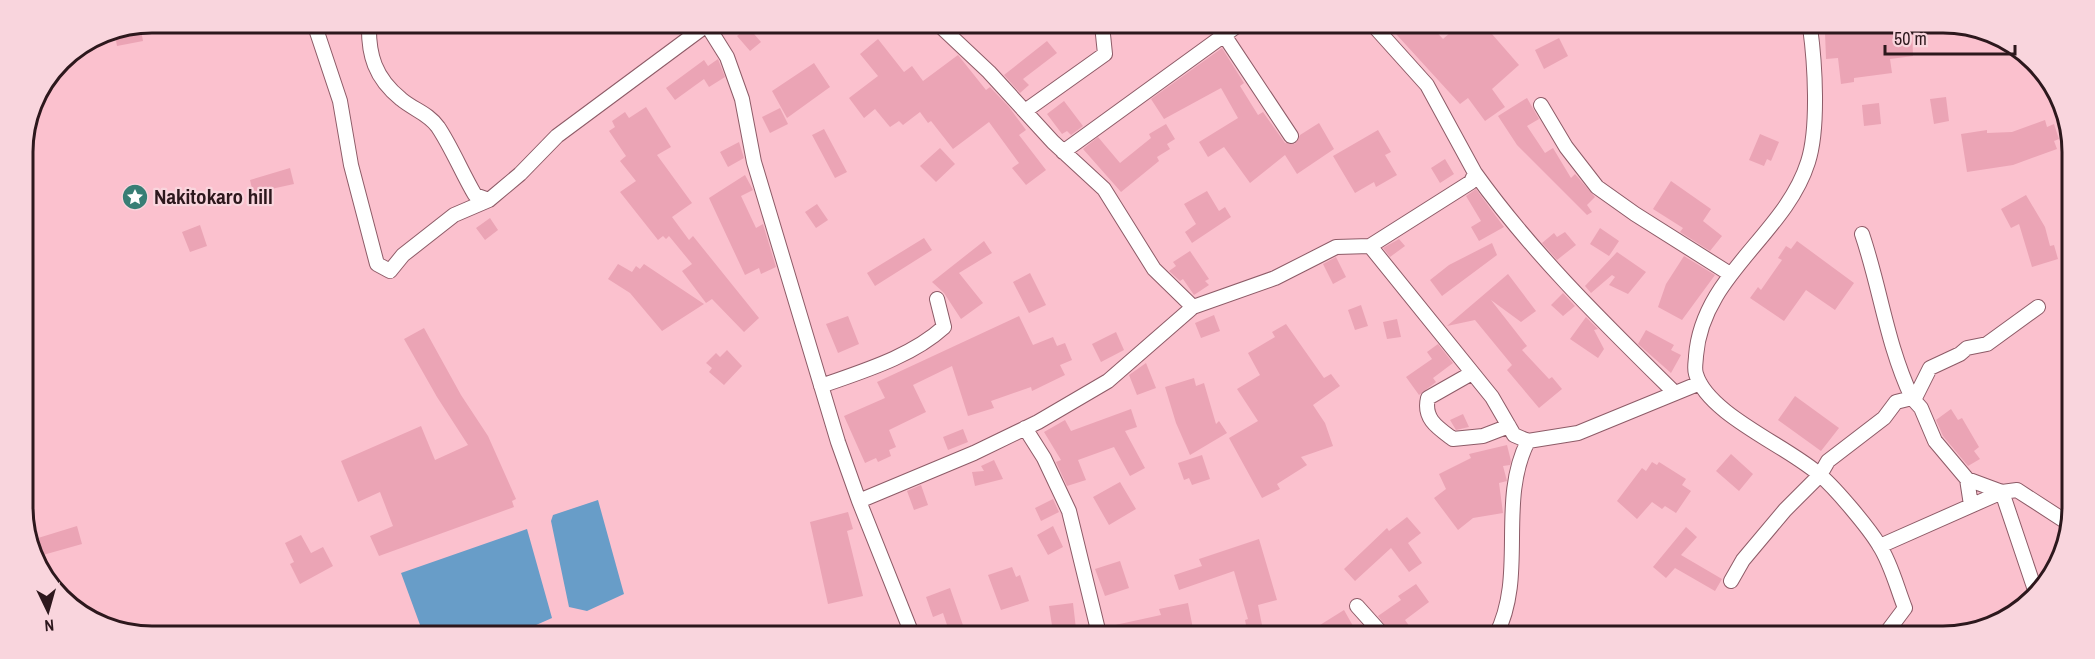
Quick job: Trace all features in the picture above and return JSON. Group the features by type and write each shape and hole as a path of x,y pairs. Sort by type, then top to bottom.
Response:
{"street":[{"path":"317,33 340,100 351,165 377,264 390,271 403,255 454,215 489,200 520,174 557,136 696,33"},
{"path":"369,33 368,49 380,77 402,100 428,115 438,127 475,195 489,200"},
{"path":"713,33 727,57 742,99 754,162 821,386 859,501 909,626"},
{"path":"948,33 989,72 1063,152 1104,189 1154,269 1192,307"},
{"path":"1025,111 1105,54 1103,33"},
{"path":"1063,152 1227,33"},
{"path":"1380,33 1427,85 1475,173 1509,220 1565,285 1675,393"},
{"path":"1810,33 1815,111 1808,162 1788,203 1730,274 1708,310 1697,345 1695,372 1700,383 1721,407 1820,475 1880,546 1905,608 1892,626"},
{"path":"1224,35 1291,136"},
{"path":"1541,105 1566,147 1597,187 1730,274"},
{"path":"859,501 1025,428 1108,381 1192,307 1275,278 1336,247 1370,246 1471,182 1475,173"},
{"path":"1862,234 1876,275 1876,291 1896,364 1913,399 1922,408 1935,441 1967,479 2002,492"},
{"path":"1370,246 1492,398 1514,435 1528,441 1578,433 1700,383"},
{"path":"821,386 873,367 930,340 944,327 937,299"},
{"path":"1913,399 1930,368 1960,354 1967,348 1995,340 2038,307"},
{"path":"1472,373 1428,398 1425,409 1434,426 1453,439 1483,436 1509,426"},
{"path":"1731,581 1743,560 1785,510 1820,475 1828,461 1884,418 1896,402 1913,399"},
{"path":"1025,428 1044,458 1069,511 1097,626"},
{"path":"1500,626 1509,605 1511,514 1518,460 1528,441"},
{"path":"1967,479 1971,506"},
{"path":"1880,546 2002,492 2017,490 2061,519"},
{"path":"2002,492 2033,584"},
{"path":"1358,606 1375,626"}],"water":[{"path":"598,500 624,594 587,611 569,607 551,521 553,515"},
{"path":"527,529 552,618 534,626 420,626 401,573"}],"building":[{"path":"142,33 143,41 117,46 116,38"},
{"path":"741,33 753,33 761,42 750,51 737,36"},
{"path":"1437,33 1443,39 1450,33 1491,33 1519,65 1492,89 1505,107 1485,121 1468,98 1460,104 1396,34"},
{"path":"1825,33 1912,33 1913,56 1890,59 1892,73 1854,78 1854,82 1841,84 1838,58 1826,59"},
{"path":"1559,38 1568,56 1544,69 1535,50"},
{"path":"878,39 904,72 912,66 923,81 958,55 986,90 990,87 1009,107 1026,130 1019,135 1046,170 1026,185 1012,168 1019,163 989,122 953,149 931,121 928,123 920,112 903,125 899,121 890,127 875,109 864,118 849,98 878,76 860,54"},
{"path":"1047,41 1057,53 1023,79 1029,85 1020,93 1004,75"},
{"path":"1222,48 1244,83 1240,86 1258,115 1263,112 1285,143 1295,144 1300,135 1319,123 1334,149 1297,174 1285,155 1250,183 1224,147 1208,157 1199,142 1238,118 1221,88 1164,119 1151,99"},
{"path":"718,59 725,77 709,87 704,79 675,100 666,88 704,60 708,66"},
{"path":"814,63 830,87 787,118 772,91"},
{"path":"1946,97 1949,121 1934,124 1930,99"},
{"path":"1527,98 1539,119 1527,126 1545,153 1553,148 1571,178 1575,174 1595,197 1587,205 1592,212 1587,215 1517,145 1498,116"},
{"path":"1064,101 1083,126 1071,135 1067,131 1062,134 1047,114"},
{"path":"1879,103 1881,124 1864,126 1862,105"},
{"path":"646,107 671,147 657,155 692,203 672,217 689,240 693,236 759,318 744,332 712,299 706,303 682,271 692,264 669,236 666,239 663,236 658,240 620,192 636,181 620,161 626,156 609,131 615,127 612,121 625,112 629,118"},
{"path":"780,108 788,124 770,133 762,117"},
{"path":"2045,120 2047,127 2054,124 2059,139 2054,141 2057,149 2013,165 1967,172 1961,134 1987,130 1987,133 2012,132"},
{"path":"1166,124 1175,139 1167,144 1170,149 1157,157 1159,161 1121,192 1083,149 1098,137 1120,163 1151,138 1149,134"},
{"path":"824,129 847,172 835,178 812,135"},
{"path":"1378,130 1391,152 1385,155 1397,175 1376,187 1374,182 1355,193 1333,156"},
{"path":"1760,134 1779,142 1771,161 1767,159 1764,166 1749,160"},
{"path":"739,142 744,158 728,167 720,152"},
{"path":"940,148 955,164 936,182 920,166"},
{"path":"1445,159 1454,174 1440,183 1431,168"},
{"path":"290,168 294,184 253,193 250,180"},
{"path":"745,175 753,190 741,196 756,228 763,224 776,267 761,274 759,268 745,275 709,198"},
{"path":"1671,181 1711,209 1703,221 1722,236 1710,251 1680,232 1683,228 1653,209"},
{"path":"1476,189 1504,227 1479,241 1471,227 1481,221 1466,196"},
{"path":"1207,191 1219,211 1225,207 1231,217 1192,243 1185,232 1196,224 1184,204"},
{"path":"2026,195 2045,227 2050,246 2054,245 2058,259 2032,267 2019,224 2011,228 2001,209"},
{"path":"817,204 828,220 816,228 805,212"},
{"path":"490,218 498,230 485,240 476,228"},
{"path":"200,225 207,246 190,252 182,232"},
{"path":"1600,228 1619,241 1609,256 1590,244"},
{"path":"1565,232 1576,245 1557,260 1542,243 1554,233 1557,237"},
{"path":"924,238 932,250 875,286 867,273"},
{"path":"1399,239 1405,246 1390,257 1383,248"},
{"path":"984,241 992,253 959,273 983,303 961,319 944,293 932,282"},
{"path":"1797,241 1854,283 1835,310 1806,290 1784,321 1750,298 1758,287 1761,290 1782,260 1778,258 1786,246 1791,249"},
{"path":"1492,243 1497,255 1442,296 1430,280 1449,265"},
{"path":"1190,251 1209,279 1205,281 1209,285 1194,295 1183,279 1180,281 1169,271 1176,266 1173,262"},
{"path":"1617,252 1646,272 1628,294 1609,285 1615,277 1612,275 1591,293 1585,286"},
{"path":"1684,256 1715,275 1682,320 1658,307 1666,284"},
{"path":"1336,257 1346,277 1333,284 1323,264"},
{"path":"618,264 632,272 636,266 640,269 644,264 704,304 662,331 630,293 608,279"},
{"path":"1030,273 1046,305 1029,313 1013,282"},
{"path":"1508,274 1536,311 1521,322 1491,300 1527,346 1522,350 1549,379 1552,377 1562,389 1539,408 1507,370 1512,365 1475,320 1447,326"},
{"path":"1563,293 1575,306 1563,316 1551,305"},
{"path":"1361,305 1368,326 1355,330 1348,310"},
{"path":"1214,315 1220,331 1201,338 1195,323"},
{"path":"848,316 859,344 838,353 826,324"},
{"path":"1019,316 1033,345 1053,337 1057,346 1065,343 1072,360 1060,365 1065,375 1032,391 1031,387 991,401 994,408 968,416 952,366 913,385 926,412 889,430 896,447 889,450 891,456 878,462 876,458 865,463 844,416 885,398 877,382"},
{"path":"1586,317 1598,329 1594,330 1604,349 1598,358 1570,339"},
{"path":"1397,319 1401,337 1387,339 1383,322"},
{"path":"1286,324 1324,378 1331,374 1340,386 1313,405 1325,423 1333,446 1301,457 1307,465 1277,484 1280,489 1262,498 1229,438 1258,421 1237,389 1260,375 1248,353 1275,337 1272,332"},
{"path":"424,328 461,395 488,436 516,499 512,501 514,507 379,556 370,536 393,526 380,492 358,502 341,461 421,426 435,460 468,445 404,339"},
{"path":"1646,330 1674,345 1671,350 1681,355 1671,373 1638,344"},
{"path":"1116,332 1124,350 1101,362 1092,344"},
{"path":"1438,344 1453,363 1433,378 1436,382 1419,395 1406,377 1432,359 1427,352"},
{"path":"727,350 742,366 724,385 709,372 712,368 706,363 716,353 720,357"},
{"path":"1146,363 1156,388 1137,395 1129,375"},
{"path":"1194,378 1196,386 1204,383 1216,424 1219,421 1227,433 1190,455 1176,423 1165,387"},
{"path":"1795,396 1839,428 1821,451 1778,420"},
{"path":"1131,409 1137,427 1125,431 1145,468 1130,476 1114,447 1078,460 1086,480 1067,486 1056,462 1061,460 1044,432 1065,420 1071,431"},
{"path":"1951,409 1958,420 1962,418 1979,447 1974,451 1980,459 1968,466 1943,436 1936,420"},
{"path":"1463,414 1469,427 1456,430 1450,420"},
{"path":"963,429 968,442 948,450 943,437"},
{"path":"1507,445 1511,461 1510,465 1503,466 1507,481 1499,483 1503,513 1473,518 1458,530 1434,498 1446,489 1439,474 1471,458 1469,454"},
{"path":"1731,454 1753,474 1739,491 1716,471"},
{"path":"1202,455 1210,479 1192,485 1189,478 1184,480 1178,463"},
{"path":"994,460 1003,479 975,486 972,472 984,471 981,466"},
{"path":"1652,462 1657,465 1659,462 1686,479 1682,485 1691,491 1676,513 1665,506 1662,509 1652,502 1637,519 1617,501 1642,468 1646,471"},
{"path":"1120,482 1136,509 1109,525 1093,497"},
{"path":"921,485 928,505 914,510 907,491"},
{"path":"1053,499 1059,512 1041,521 1035,508"},
{"path":"848,512 853,529 847,531 863,596 828,604 810,522"},
{"path":"1407,517 1421,533 1408,543 1422,563 1409,572 1391,548 1355,581 1344,569 1387,528 1389,531"},
{"path":"77,526 82,544 43,555 38,538"},
{"path":"1053,526 1063,547 1048,555 1037,535"},
{"path":"1686,527 1697,537 1681,555 1722,579 1715,591 1675,568 1666,578 1653,567"},
{"path":"301,535 311,553 323,547 333,566 300,584 290,564 294,562 285,543"},
{"path":"1259,539 1277,600 1258,605 1262,626 1246,626 1245,620 1248,619 1234,571 1179,590 1174,575 1202,566 1199,559"},
{"path":"1120,561 1129,588 1105,596 1095,569"},
{"path":"1012,567 1016,577 1020,575 1029,601 1001,610 988,575"},
{"path":"1416,584 1429,602 1405,620 1409,626 1385,626 1378,616 1401,600 1398,596"},
{"path":"950,588 963,626 947,626 943,613 933,617 926,597"},
{"path":"1073,603 1076,626 1052,626 1049,606"},
{"path":"1188,603 1192,626 1111,626 1161,615 1159,609"},
{"path":"1344,610 1353,626 1318,626"}],"place":[{"name":"Nakitokaro hill","path":"135,197"}]}
